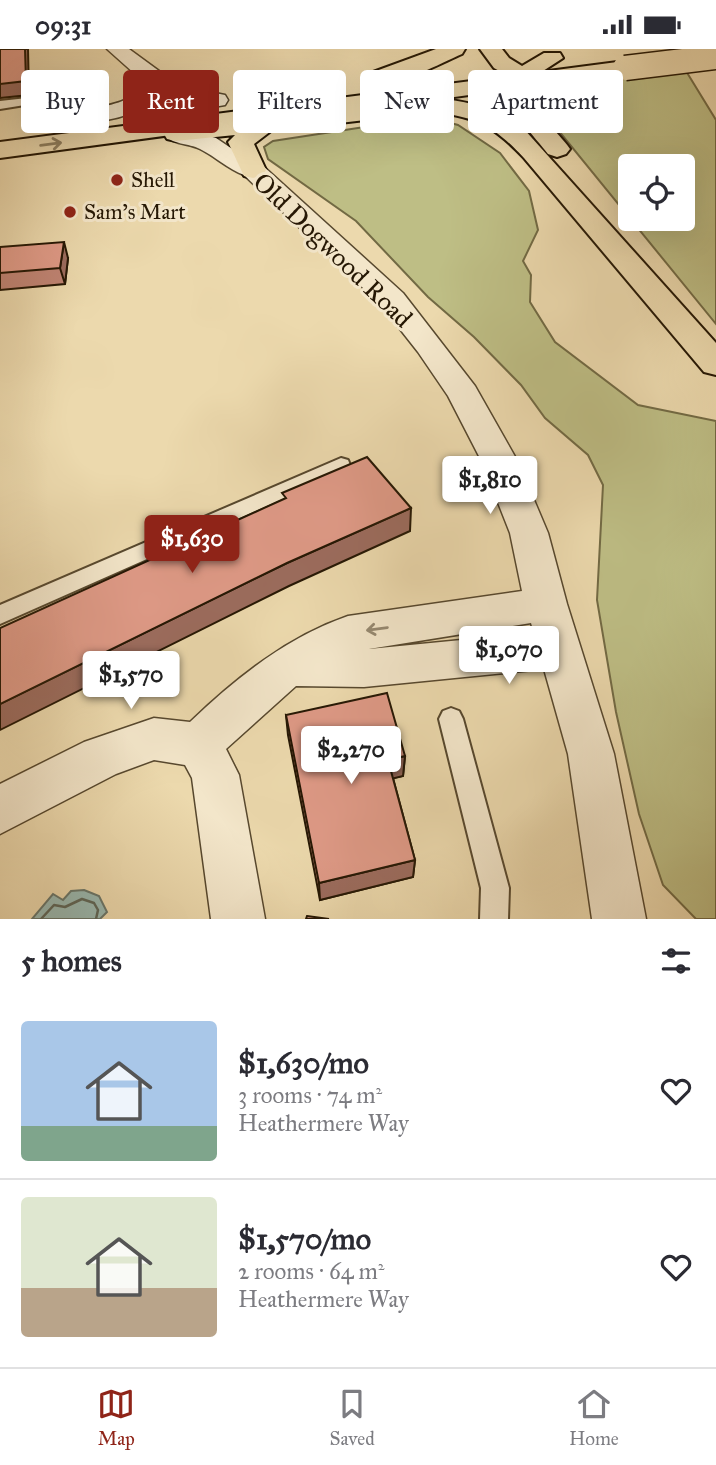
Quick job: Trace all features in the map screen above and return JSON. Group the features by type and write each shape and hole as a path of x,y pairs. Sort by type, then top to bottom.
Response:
{"main road":[{"path":"402,70 454,49"},
{"path":"707,49 716,64"},
{"path":"454,71 498,67 553,68 622,56 716,57"},
{"path":"109,125 498,67"},
{"path":"498,67 716,356"},
{"path":"219,100 360,81"},
{"path":"346,115 418,105 463,108 493,118 514,133 533,153 716,364"},
{"path":"109,127 176,134 233,129"},
{"path":"0,128 21,128"},
{"path":"0,150 71,133"},
{"path":"253,133 241,142 253,170"}],"street":[{"path":"117,49 142,70"},
{"name":"Old Dogwood Road","path":"176,134 208,143 238,164 253,170 392,299 456,384 500,462 529,533 546,604 592,754 619,919"},
{"path":"448,639 546,604"},
{"path":"199,745 228,716 287,667 348,633 560,649"},
{"path":"0,810 101,758 154,739 199,745"},
{"path":"199,745 215,775 238,919"}],"lane":[{"path":"0,105 21,103"},
{"path":"0,615 341,465"},
{"path":"451,719 495,888 494,919"}],"green space":[{"path":"686,71 716,120 716,324 640,231 695,231 695,154 618,154 618,203 561,133 623,133 623,79"},
{"path":"454,124 500,153 529,191 538,230 523,261 531,275 530,302 555,342 638,405 716,421 716,919 696,919 663,885 639,814 616,712 597,600 603,485 588,455 545,418 521,385 474,337 428,297 356,221 268,159 264,147 273,141 325,133 346,133 346,130 360,128 360,133 454,133"}],"water":[{"path":"84,890 99,896 107,912 100,919 32,919 53,894 63,900 71,891"}],"building":[{"path":"0,49 25,49 26,70 21,70 21,82 0,84"},
{"path":"64,242 60,268 0,273 0,247"},
{"path":"367,457 411,508 287,563 0,704 0,628 286,498 282,493"},
{"path":"387,693 405,756 388,760 415,860 319,883 286,715"},
{"path":"307,916 329,919 306,919"}],"place":[{"name":"Shell","path":"117,180"},
{"name":"Sam's Mart","path":"70,212"}]}
